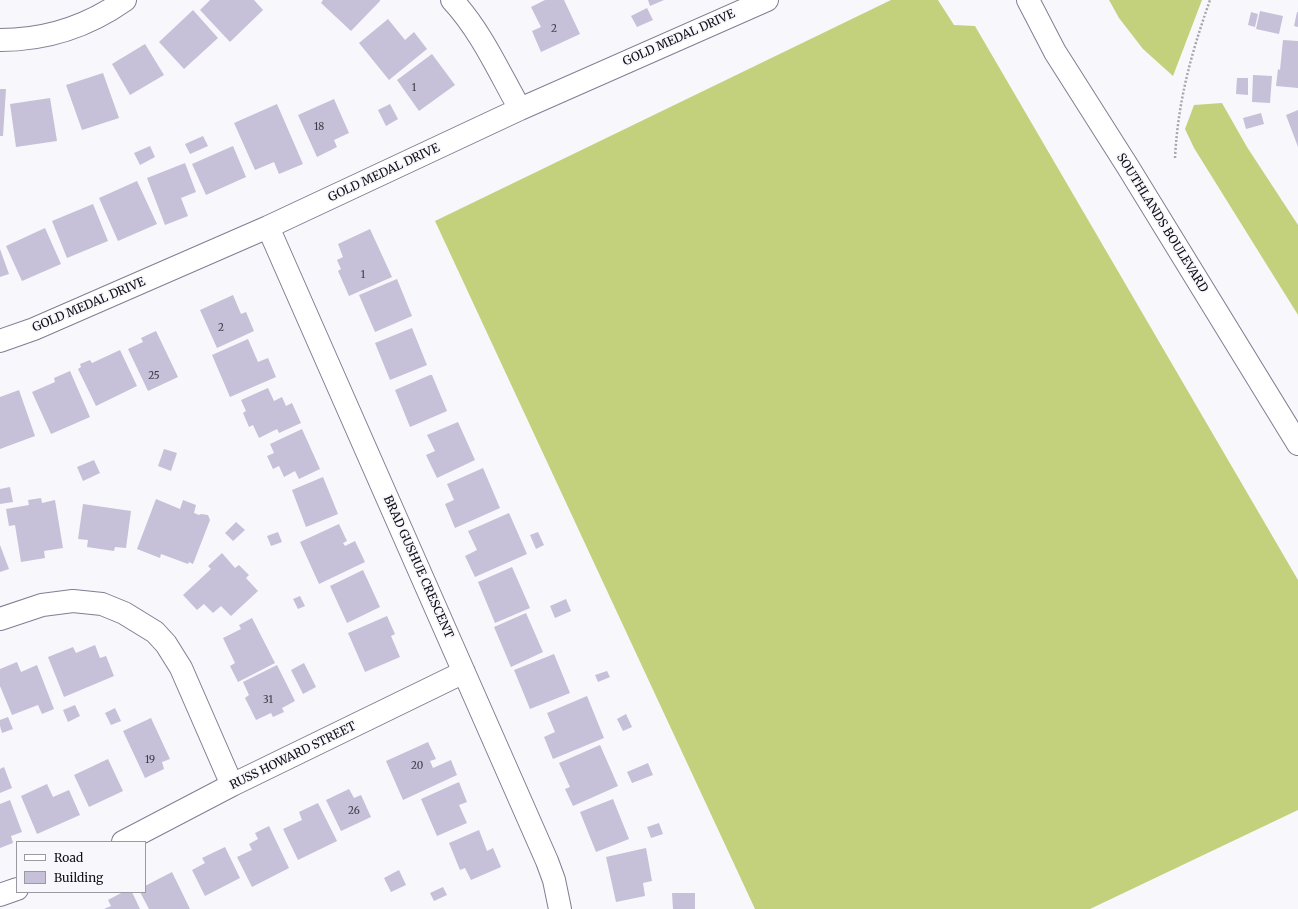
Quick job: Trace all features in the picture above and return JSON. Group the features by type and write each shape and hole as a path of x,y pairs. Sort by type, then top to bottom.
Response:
{"street":[{"path":"0,40 14,40 46,36 79,26 106,14 125,0"},
{"path":"452,0 466,15 489,52 520,109"},
{"name":"SOUTHLANDS BOULEVARD","path":"1028,0 1055,52 1128,167 1298,444"},
{"name":"GOLD MEDAL DRIVE","path":"0,342 34,329 268,227 520,109 758,2"},
{"name":"BRAD GUSHUE CRESCENT","path":"268,227 547,861 554,880 560,909"},
{"path":"0,619 42,605 73,601 102,604 124,613 155,632 166,644 181,668 232,786"},
{"name":"RUSS HOWARD STREET","path":"125,841 232,786 464,672"},
{"path":"0,895 16,889"}],"path":[{"path":"1175,158 1176,132 1183,90 1190,60 1210,0"}],"green space":[{"path":"891,0 938,0 954,25 975,26 1298,580 1298,810 1090,909 755,909 435,221"},
{"path":"1109,0 1202,0 1173,76 1143,49 1119,18"},
{"path":"1222,103 1247,147 1298,225 1298,315 1194,148 1185,129 1194,105"}],"building":[{"path":"210,0 254,0 263,10 230,42 200,10"},
{"path":"323,0 380,1 351,31 321,3"},
{"path":"545,0 564,0 580,34 541,52 532,31 541,27 531,7"},
{"path":"648,0 664,0 650,6"},
{"path":"647,8 653,20 637,27 631,16"},
{"path":"193,10 218,38 184,69 159,42"},
{"path":"1260,11 1283,16 1279,34 1256,29"},
{"path":"1251,12 1258,14 1255,27 1248,25"},
{"path":"1298,12 1298,27 1294,26"},
{"path":"388,19 405,40 414,32 427,49 389,80 359,43"},
{"path":"1283,40 1298,41 1298,88 1276,86 1278,69 1280,70"},
{"path":"145,44 164,75 130,95 112,64"},
{"path":"432,54 455,85 419,111 397,80"},
{"path":"103,73 119,118 82,130 66,85"},
{"path":"1253,75 1272,76 1270,103 1252,102"},
{"path":"1237,78 1248,78 1248,95 1236,94"},
{"path":"0,89 6,89 3,136 0,136"},
{"path":"50,98 57,141 16,147 10,104"},
{"path":"334,99 349,133 334,140 337,147 317,157 298,115"},
{"path":"277,104 303,164 279,174 274,162 255,170 234,123"},
{"path":"390,104 398,119 386,126 378,110"},
{"path":"1298,110 1298,147 1286,115"},
{"path":"1261,113 1264,124 1246,129 1243,118"},
{"path":"203,136 208,146 190,154 185,144"},
{"path":"150,146 155,157 140,165 134,153"},
{"path":"233,146 246,177 206,195 192,164"},
{"path":"185,163 196,192 181,198 188,216 165,225 147,178"},
{"path":"137,181 157,224 118,241 99,198"},
{"path":"93,204 108,241 67,258 52,221"},
{"path":"45,228 61,264 22,281 6,246"},
{"path":"370,229 392,277 349,296 338,271 341,269 337,260 343,257 338,244"},
{"path":"0,249 9,274 0,277"},
{"path":"397,279 412,316 375,332 359,295"},
{"path":"233,295 241,314 246,312 254,331 217,348 200,310"},
{"path":"412,328 427,365 390,380 375,343"},
{"path":"156,331 178,377 148,391 128,349 143,342 141,338"},
{"path":"248,339 258,362 268,358 276,377 230,397 212,355"},
{"path":"120,350 137,386 96,406 78,369 81,367 80,364 90,360 92,363"},
{"path":"70,371 90,417 51,434 32,392 55,382 54,378"},
{"path":"432,375 447,411 410,427 395,390"},
{"path":"268,388 274,401 282,397 286,406 292,403 301,423 279,433 277,429 259,438 253,425 249,427 243,413 246,411 241,400"},
{"path":"19,390 35,436 0,449 0,397"},
{"path":"458,422 475,460 437,478 426,455 435,451 427,435"},
{"path":"302,429 320,469 299,479 295,471 284,477 279,466 273,469 267,456 274,453 270,444"},
{"path":"164,449 177,453 171,471 158,466"},
{"path":"94,460 100,473 83,481 77,467"},
{"path":"483,468 500,508 455,528 445,504 454,500 447,484"},
{"path":"323,477 338,514 306,527 292,490"},
{"path":"10,487 13,502 0,504 0,489"},
{"path":"41,498 42,503 55,500 63,548 44,551 45,558 21,562 15,525 9,526 6,509 29,505 28,500"},
{"path":"156,499 180,509 183,500 196,505 194,513 199,515 208,515 210,520 193,564 189,562 188,564 161,554 160,558 137,549"},
{"path":"83,504 131,511 126,548 115,547 114,551 87,547 88,540 78,539"},
{"path":"509,513 527,554 475,577 465,556 477,550 468,531"},
{"path":"236,522 245,530 233,541 225,533"},
{"path":"339,524 347,541 343,543 345,546 355,541 365,562 319,584 300,542"},
{"path":"278,532 282,542 271,546 267,536"},
{"path":"538,532 544,545 536,549 530,535"},
{"path":"0,545 9,569 0,572"},
{"path":"222,553 235,568 239,565 249,575 246,578 258,591 231,616 221,606 213,613 204,604 197,610 183,595 211,569 208,566"},
{"path":"512,567 530,608 495,623 478,582"},
{"path":"363,570 380,607 347,623 330,586"},
{"path":"300,596 305,606 298,609 293,599"},
{"path":"566,599 571,611 555,618 550,606"},
{"path":"526,613 543,652 511,667 494,627"},
{"path":"387,616 395,634 391,636 400,657 365,672 348,633"},
{"path":"252,618 275,663 238,682 230,666 235,663 223,638 241,629 239,625"},
{"path":"95,645 100,658 106,656 114,676 64,697 48,657 73,647 76,653"},
{"path":"554,654 570,693 530,709 514,670"},
{"path":"17,662 21,672 37,665 54,709 42,714 38,705 12,715 0,686 0,669"},
{"path":"304,663 316,687 303,694 291,670"},
{"path":"277,665 295,701 282,708 284,712 273,717 271,713 256,720 245,698 249,695 243,682"},
{"path":"607,671 610,677 598,682 595,675"},
{"path":"587,696 604,738 553,759 544,737 555,732 547,713"},
{"path":"75,705 80,716 68,722 63,710"},
{"path":"115,708 121,721 111,725 105,713"},
{"path":"626,714 632,727 623,731 617,719"},
{"path":"8,717 13,729 2,733 0,720"},
{"path":"151,718 170,759 162,762 164,769 145,778 123,731"},
{"path":"428,742 436,759 430,761 433,768 451,760 457,775 403,800 386,761"},
{"path":"600,745 618,786 573,806 565,789 570,787 559,763"},
{"path":"108,759 123,791 89,807 74,775"},
{"path":"648,763 653,775 632,783 627,772"},
{"path":"4,767 12,788 0,793 0,769"},
{"path":"459,782 467,802 459,805 467,823 437,836 421,799"},
{"path":"47,784 53,797 69,790 80,815 37,834 21,796"},
{"path":"349,789 354,798 361,795 371,817 341,831 326,800"},
{"path":"613,799 629,839 596,852 580,812"},
{"path":"10,800 22,832 11,836 13,843 0,848 0,804"},
{"path":"318,803 337,841 298,860 283,829 302,820 299,812"},
{"path":"659,823 663,834 651,838 647,827"},
{"path":"269,826 289,868 252,887 237,857 252,850 249,844 258,839 255,833"},
{"path":"479,830 487,851 493,848 501,867 471,880 465,868 460,870 449,843"},
{"path":"225,847 240,878 205,896 192,870 205,863 202,858"},
{"path":"646,848 652,881 643,883 645,896 616,902 606,857"},
{"path":"399,870 406,885 391,892 384,878"},
{"path":"172,872 190,909 149,909 141,893 146,893 146,885"},
{"path":"443,887 447,895 434,901 430,893"},
{"path":"121,893 132,893 140,909 104,909 111,906 108,900"},
{"path":"672,893 695,893 695,909 673,909"}]}
